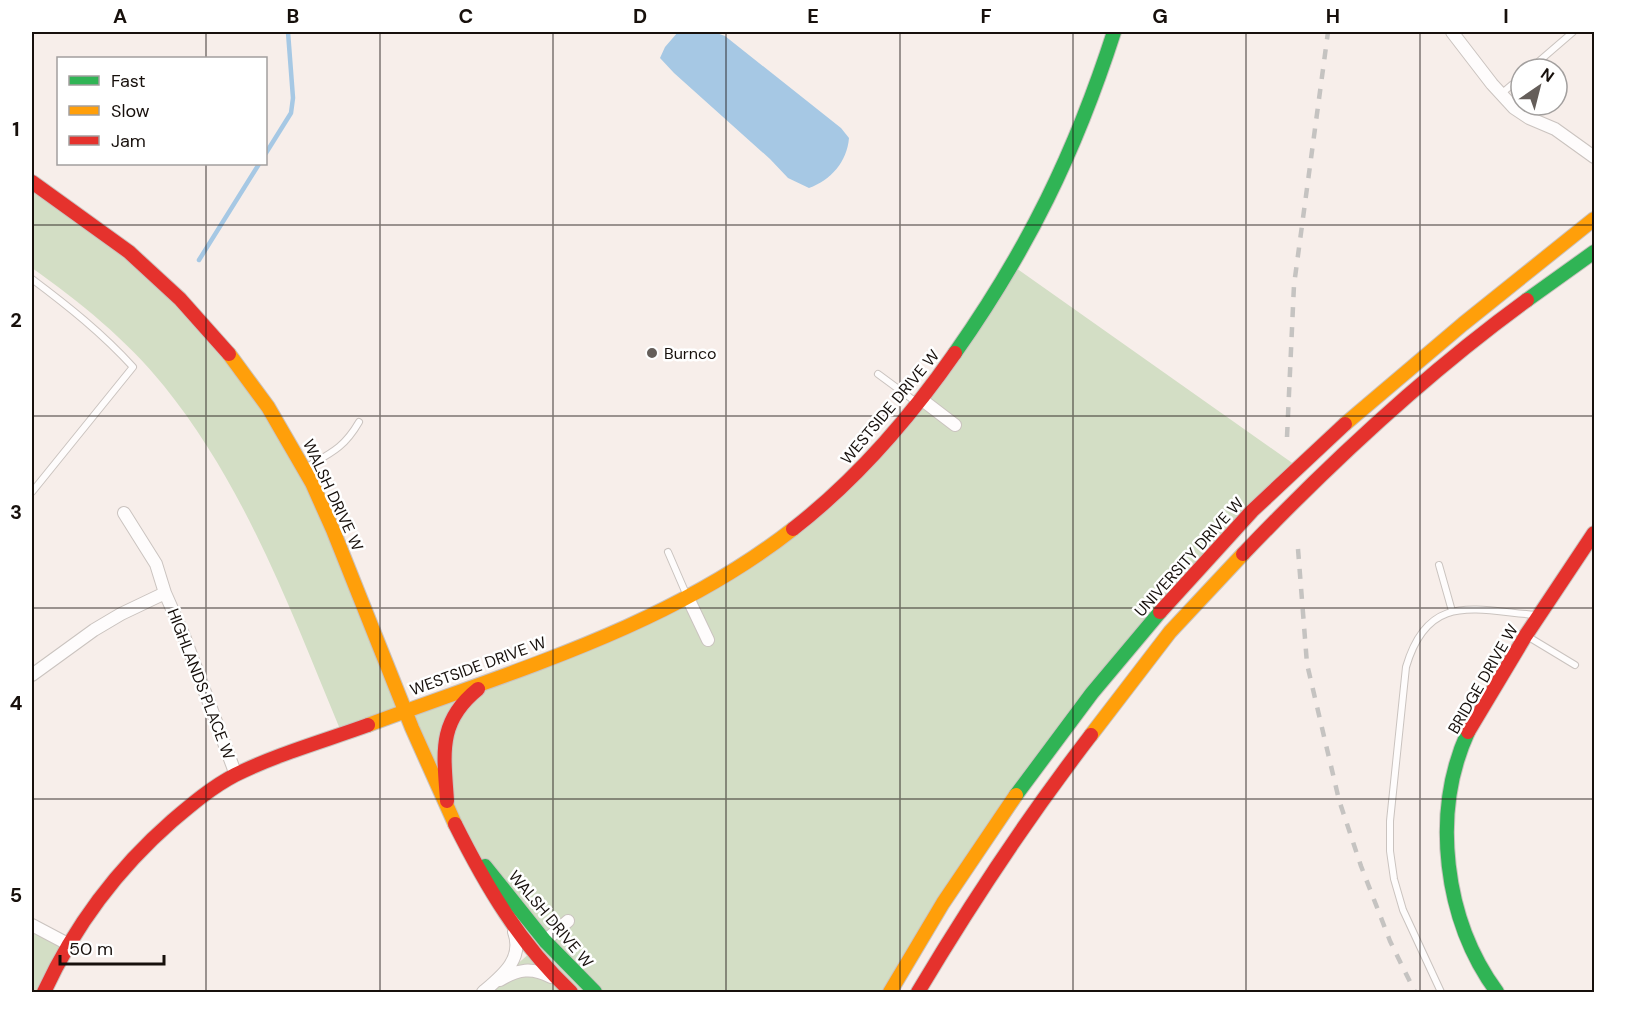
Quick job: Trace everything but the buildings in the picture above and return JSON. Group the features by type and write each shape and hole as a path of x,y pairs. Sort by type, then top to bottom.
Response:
{"main road":[{"name":"WESTSIDE DRIVE W","path":"44,993 66,943 107,885 138,851 201,797 236,775 404,711 494,680 616,632 688,598 730,573 815,510 852,479 889,439 954,358 984,314 1037,222 1062,172 1104,67 1114,32"},
{"name":"WALSH DRIVE W","path":"32,182 127,251 175,294 230,355 256,389 305,468 337,540 404,711 448,813 490,892 506,916 533,954 571,993"},
{"name":"UNIVERSITY DRIVE W","path":"891,993 972,859 1016,793 1064,728 1205,559 1298,466 1395,380 1439,342 1594,219"},
{"path":"918,993 1005,852 1057,779 1170,632 1302,492 1450,358 1594,252"},
{"path":"1519,306 1594,266"},
{"name":"BRIDGE DRIVE W","path":"1497,993 1488,981 1468,940 1449,875 1446,846 1451,788 1458,758 1473,723 1526,636 1594,533"},
{"path":"448,813 444,754 446,730 454,710 468,696 494,680"},
{"name":"WALSH DRIVE W","path":"461,837 545,941 595,993"}],"street":[{"path":"1452,32 1514,108 1529,118 1555,129 1594,157"},
{"path":"919,401 955,425"},
{"name":"HIGHLANDS PLACE W","path":"124,513 156,564 165,593 184,636 236,775"},
{"name":"HIGHLANDS PLACE W","path":"32,675 94,630 165,593"},
{"path":"688,598 708,640"},
{"path":"486,990 512,962 517,952 518,945 506,916"},
{"path":"545,941 568,921"},
{"path":"32,925 66,943"},
{"path":"486,990 510,974 528,970 538,970 561,982"}],"lane":[{"path":"1544,57 1573,32"},
{"path":"1501,94 1509,87"},
{"path":"32,279 78,313 133,367 32,492"},
{"path":"878,374 919,401"},
{"path":"305,468 339,449 359,422"},
{"path":"668,552 688,598"},
{"path":"1439,565 1452,611"},
{"path":"1441,993 1403,910 1392,869 1390,851 1390,821 1406,667 1412,647 1423,629 1437,617 1452,611 1469,609 1539,616"},
{"path":"1526,636 1575,665"}],"green space":[{"path":"32,182 175,294 282,429 404,711 342,734 286,598 244,510 220,467 193,426 150,369 118,337 85,308 32,268"},
{"path":"1013,266 1298,467 1111,671 890,992 485,992 537,947 461,837 404,711 688,598 852,479"},
{"path":"32,925 66,943 44,992 32,992"}],"water":[{"path":"678,32 714,32 725,36 841,128 849,138 848,147 841,162 831,175 809,188 788,178 674,73 660,58 665,47"}],"waterway":[{"path":"267,151 291,113 293,98 288,32"},
{"path":"199,260 258,165"}],"railway":[{"path":"1287,437 1294,285 1328,32"},
{"path":"1298,549 1307,664 1339,800 1390,941 1415,992"}],"traffic: fast":[{"path":"955,353 1005,276 1047,199 1083,119 1114,32"},
{"path":"1527,300 1594,252"},
{"path":"1016,795 1092,693 1160,612"},
{"path":"1468,732 1456,763 1449,797 1447,831 1449,865 1455,899 1465,932 1479,963 1497,992"},
{"path":"485,866 545,941 595,992"}],"traffic: slow":[{"path":"1345,424 1463,324 1594,219"},
{"path":"229,354 268,407 312,483 412,728 455,824"},
{"path":"368,725 534,665 642,620 695,593 745,563 793,529"},
{"path":"1091,735 1170,632 1243,554"},
{"path":"890,992 943,903 1016,795"}],"traffic: jam":[{"path":"32,182 129,252 180,299 229,354"},
{"path":"1243,554 1379,421 1452,358 1527,300"},
{"path":"793,529 860,469 900,425 955,353"},
{"path":"1160,612 1252,511 1345,424"},
{"path":"1468,732 1526,635 1594,533"},
{"path":"447,801 445,754 449,727 455,714 478,689"},
{"path":"44,992 83,921 115,879 187,808 218,785 251,767 368,725"},
{"path":"918,992 1001,861 1091,735"},
{"path":"455,824 505,913 536,954 571,992"}],"place":[{"name":"Burnco","path":"652,353"}]}
